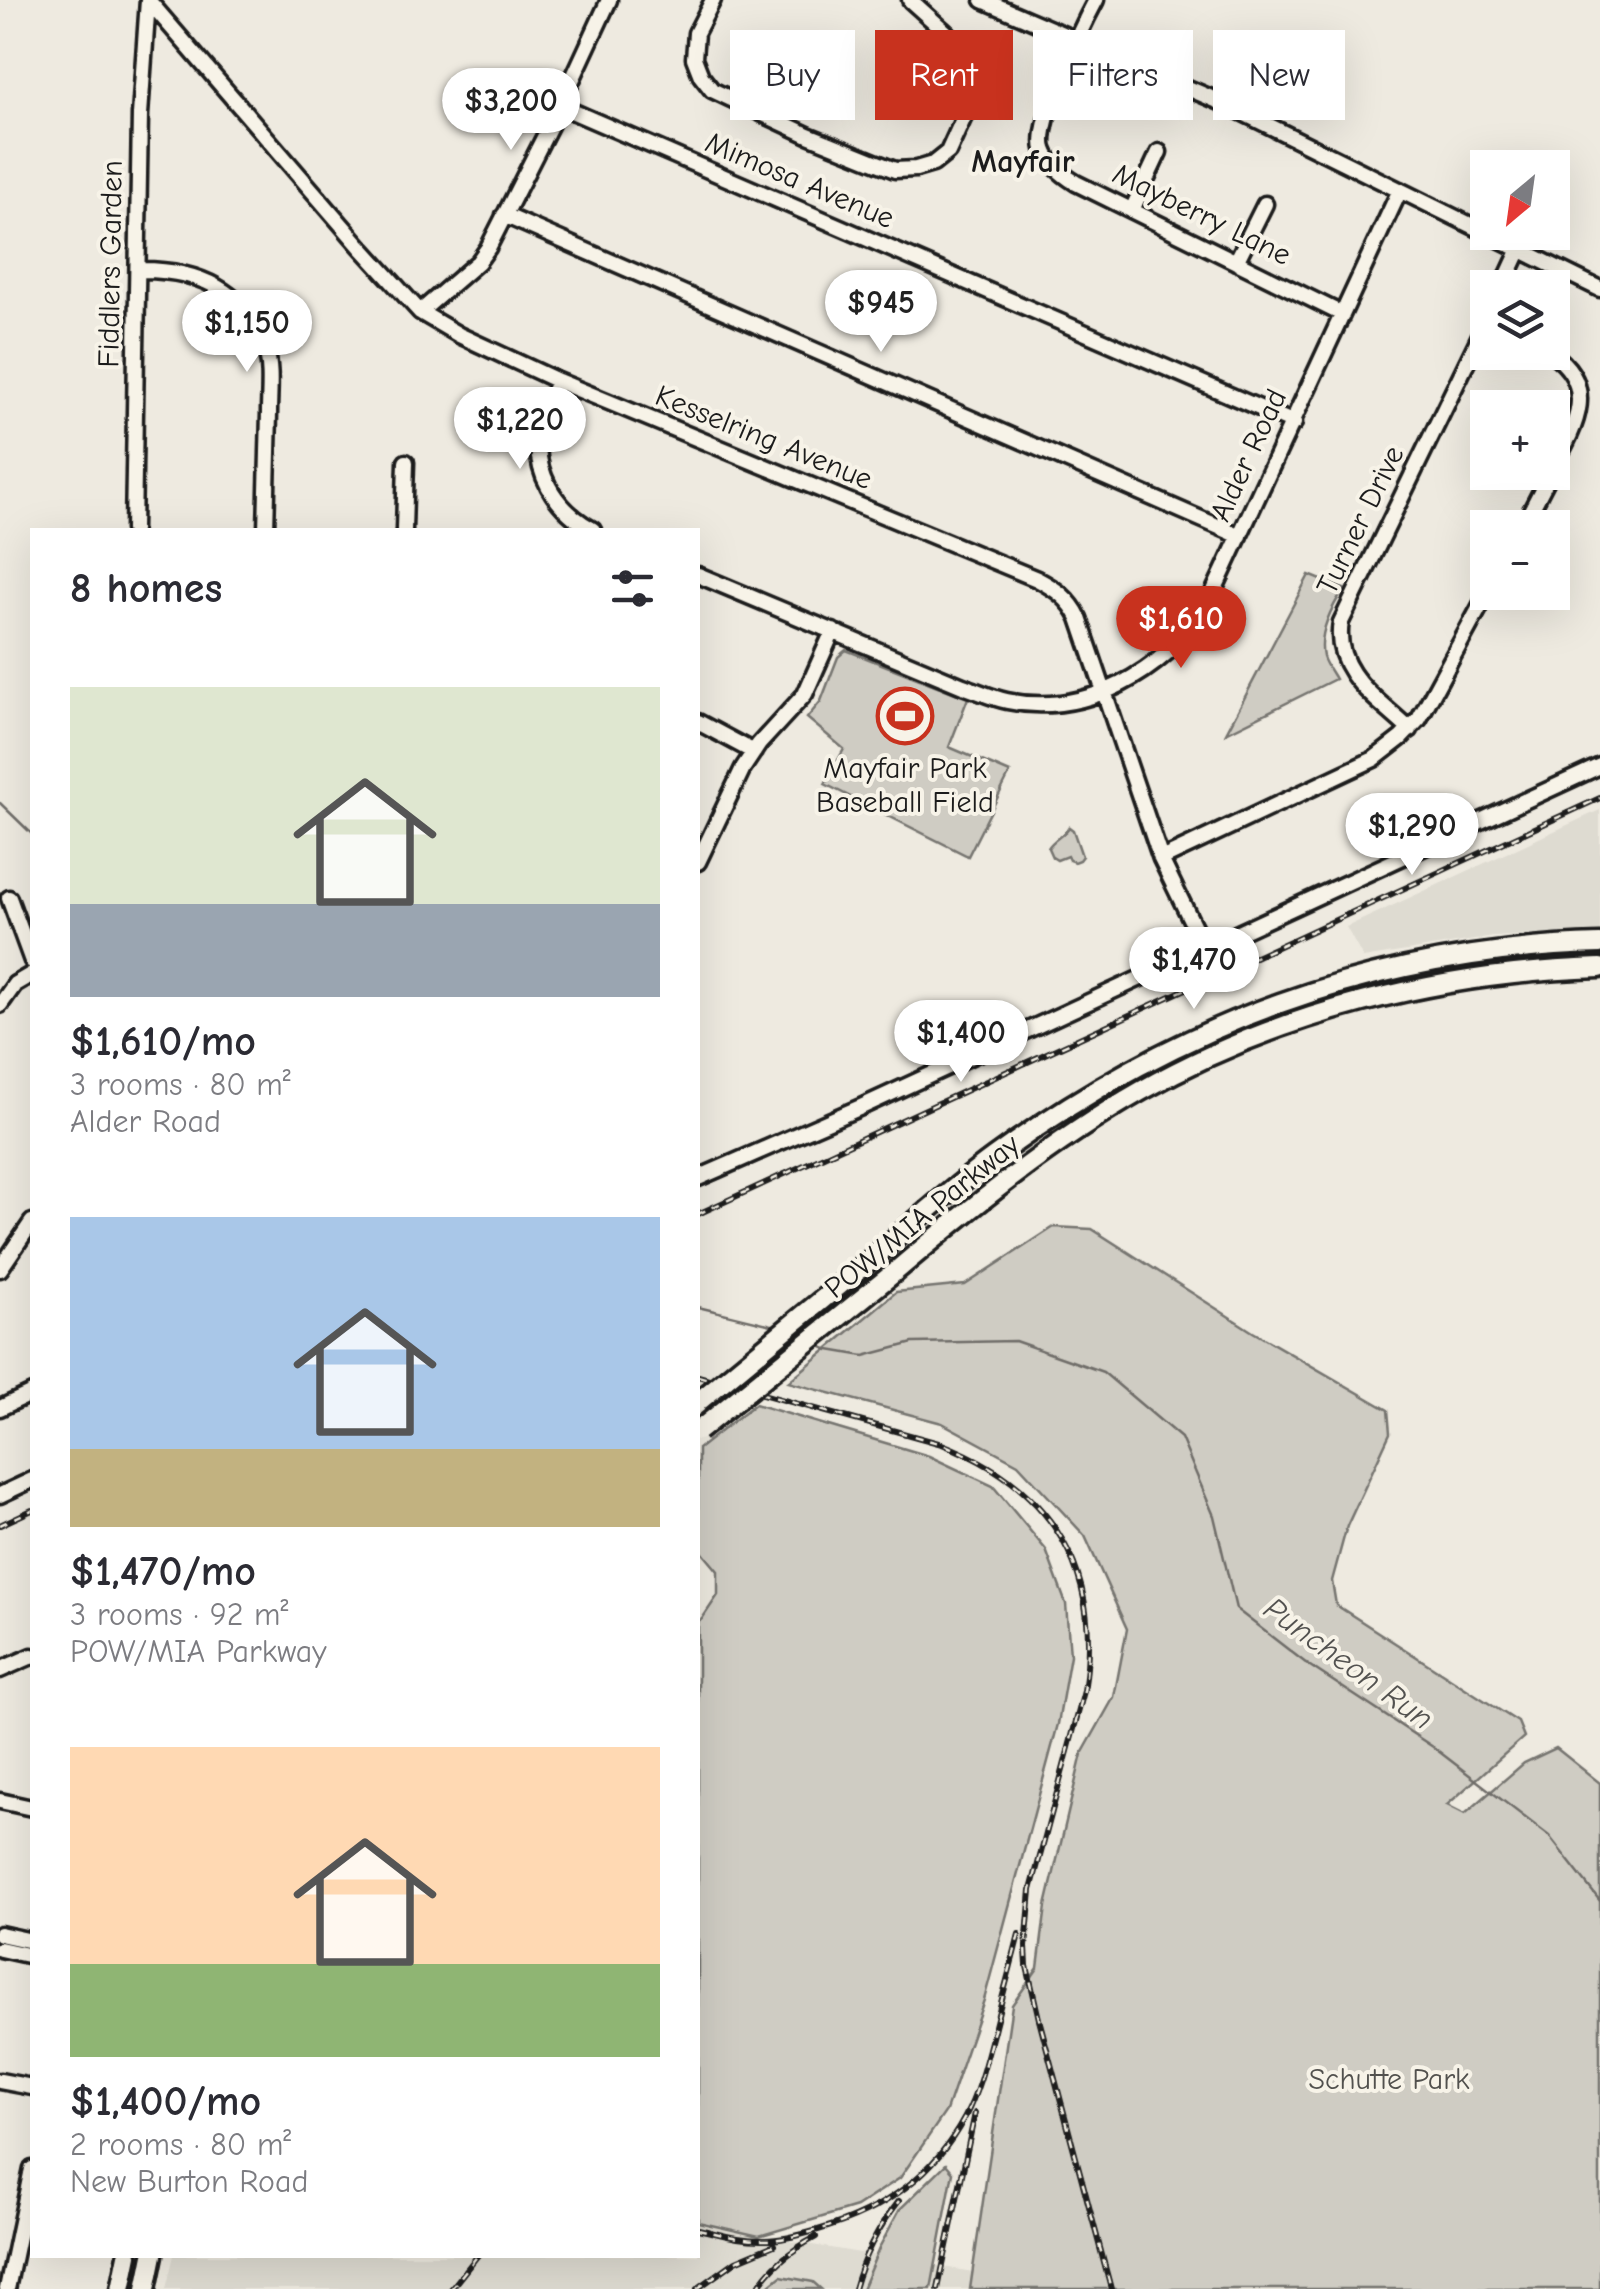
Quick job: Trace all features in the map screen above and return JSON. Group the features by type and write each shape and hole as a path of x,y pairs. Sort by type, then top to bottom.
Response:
{"main road":[{"name":"POW/MIA Parkway","path":"700,1400 990,1160 1154,1057 1307,992 1421,963 1536,947 1600,944"},
{"name":"POW/MIA Parkway","path":"700,1429 1036,1158 1142,1091 1199,1062 1362,1002 1468,978 1600,968"},
{"path":"122,2289 127,2258"},
{"path":"146,2289 152,2258"}],"street":[{"name":"Fiddlers Garden","path":"133,528 140,115 148,0"},
{"name":"Kesselring Avenue","path":"148,0 420,312 459,335 558,381 1051,586 1070,602 1161,859 1205,949"},
{"path":"420,312 478,262 488,248 609,0"},
{"path":"713,0 696,32 694,58 712,90 895,170 933,164 948,152 974,95 976,77 972,59 910,0"},
{"path":"930,18 938,0"},
{"path":"983,0 1056,30"},
{"name":"Mayberry Lane","path":"1082,30 1096,0"},
{"path":"1193,90 1470,224"},
{"name":"Mimosa Avenue","path":"560,106 1294,423"},
{"name":"Mayberry Lane","path":"1045,120 1044,150 1062,174 1342,314"},
{"path":"1132,210 1159,152"},
{"name":"Alder Road","path":"700,576 1005,700 1026,704 1067,702 1128,682 1162,659 1192,629 1206,608 1400,190"},
{"path":"1236,262 1265,204"},
{"path":"504,215 1240,536"},
{"path":"1522,250 1600,289"},
{"path":"138,270 189,274 214,285 233,297 256,327 267,352 270,381 266,528"},
{"name":"Turner Drive","path":"1410,730 1345,663 1339,650 1341,622 1470,356"},
{"path":"1569,370 1580,395 1570,436"},
{"path":"558,381 540,430 542,470 561,507 590,528"},
{"path":"404,528 406,462"},
{"path":"1161,859 1374,759 1410,730 1427,707 1478,610"},
{"path":"700,858 743,768 805,694 833,631"},
{"path":"700,723 754,752"},
{"path":"700,1177 861,1107 1600,766"},
{"path":"8,898 30,956"},
{"path":"0,1004 15,984 30,975"},
{"path":"0,1269 30,1225"},
{"path":"0,1408 30,1394"},
{"path":"0,1495 30,1481"},
{"path":"0,1670 30,1657"},
{"path":"0,1801 30,1808"},
{"path":"0,1934 30,1941"},
{"path":"0,1949 30,1956"},
{"path":"0,2081 30,2087"},
{"path":"7,2289 30,2178"}],"shaded area":[{"path":"1600,810 1600,932 1493,937 1363,958 1346,927"},
{"path":"700,2222 973,2272 970,2289 166,2289 173,2258 700,2258"}],"green space":[{"path":"1309,575 1344,589 1330,613 1322,639 1323,657 1335,679 1226,733"},
{"path":"846,650 968,698 949,747 1010,773 968,856 825,784 844,749 807,718 821,701 838,657"},
{"path":"1069,827 1082,856 1074,862 1067,856 1057,860 1048,848"},
{"name":"Schutte Park","path":"1054,1227 1092,1229 1253,1332 1388,1410 1390,1433 1347,1526 1332,1581 1336,1605 1518,1722 1524,1737 1447,1805 1465,1814 1524,1763 1556,1748 1600,1783 1600,2289 970,2289 1012,2005 1038,1968 1046,1906 1082,1754 1114,1697 1127,1629 1085,1536 1018,1464 942,1423 788,1382 896,1292 965,1285"},
{"path":"755,1404 929,1456 993,1486 1046,1550 1066,1604 1070,1655 1058,1724 984,2000 946,2111 900,2178 856,2207 759,2236 700,2222 700,1620 718,1595 718,1571 700,1549 700,1447"},
{"path":"946,2164 953,2172 931,2289 862,2289 900,2209"},
{"path":"781,2276 813,2282 821,2289 765,2289"}],"waterway":[{"name":"Puncheon Run","path":"0,803 30,832"},
{"name":"Puncheon Run","path":"700,1307 776,1326"},
{"name":"Puncheon Run","path":"815,1344 864,1356 913,1343 1015,1341 1103,1372 1181,1438 1214,1516 1236,1609 1307,1664 1433,1747 1549,1836 1600,1901"}],"railway":[{"path":"700,1213 1600,798"},
{"path":"700,1377 942,1444 981,1462 1014,1484 1041,1510 1062,1539 1077,1572 1086,1609 1084,1691 1031,1890 1026,1947 1039,2019 1111,2289"},
{"path":"0,1525 30,1511"},
{"path":"700,2229 756,2240 799,2235 863,2213 921,2174 952,2138 974,2096 1019,1934"},
{"path":"938,2289 975,2113"},
{"path":"854,2289 872,2243 899,2201"},
{"path":"757,2289 783,2259 816,2237"},
{"path":"697,2289 736,2261 774,2245"},
{"path":"451,2289 476,2258"}],"place":[{"name":"Mayfair Park Baseball Field","path":"905,716"}],"district":[{"name":"Mayfair","path":"1023,161"}]}
